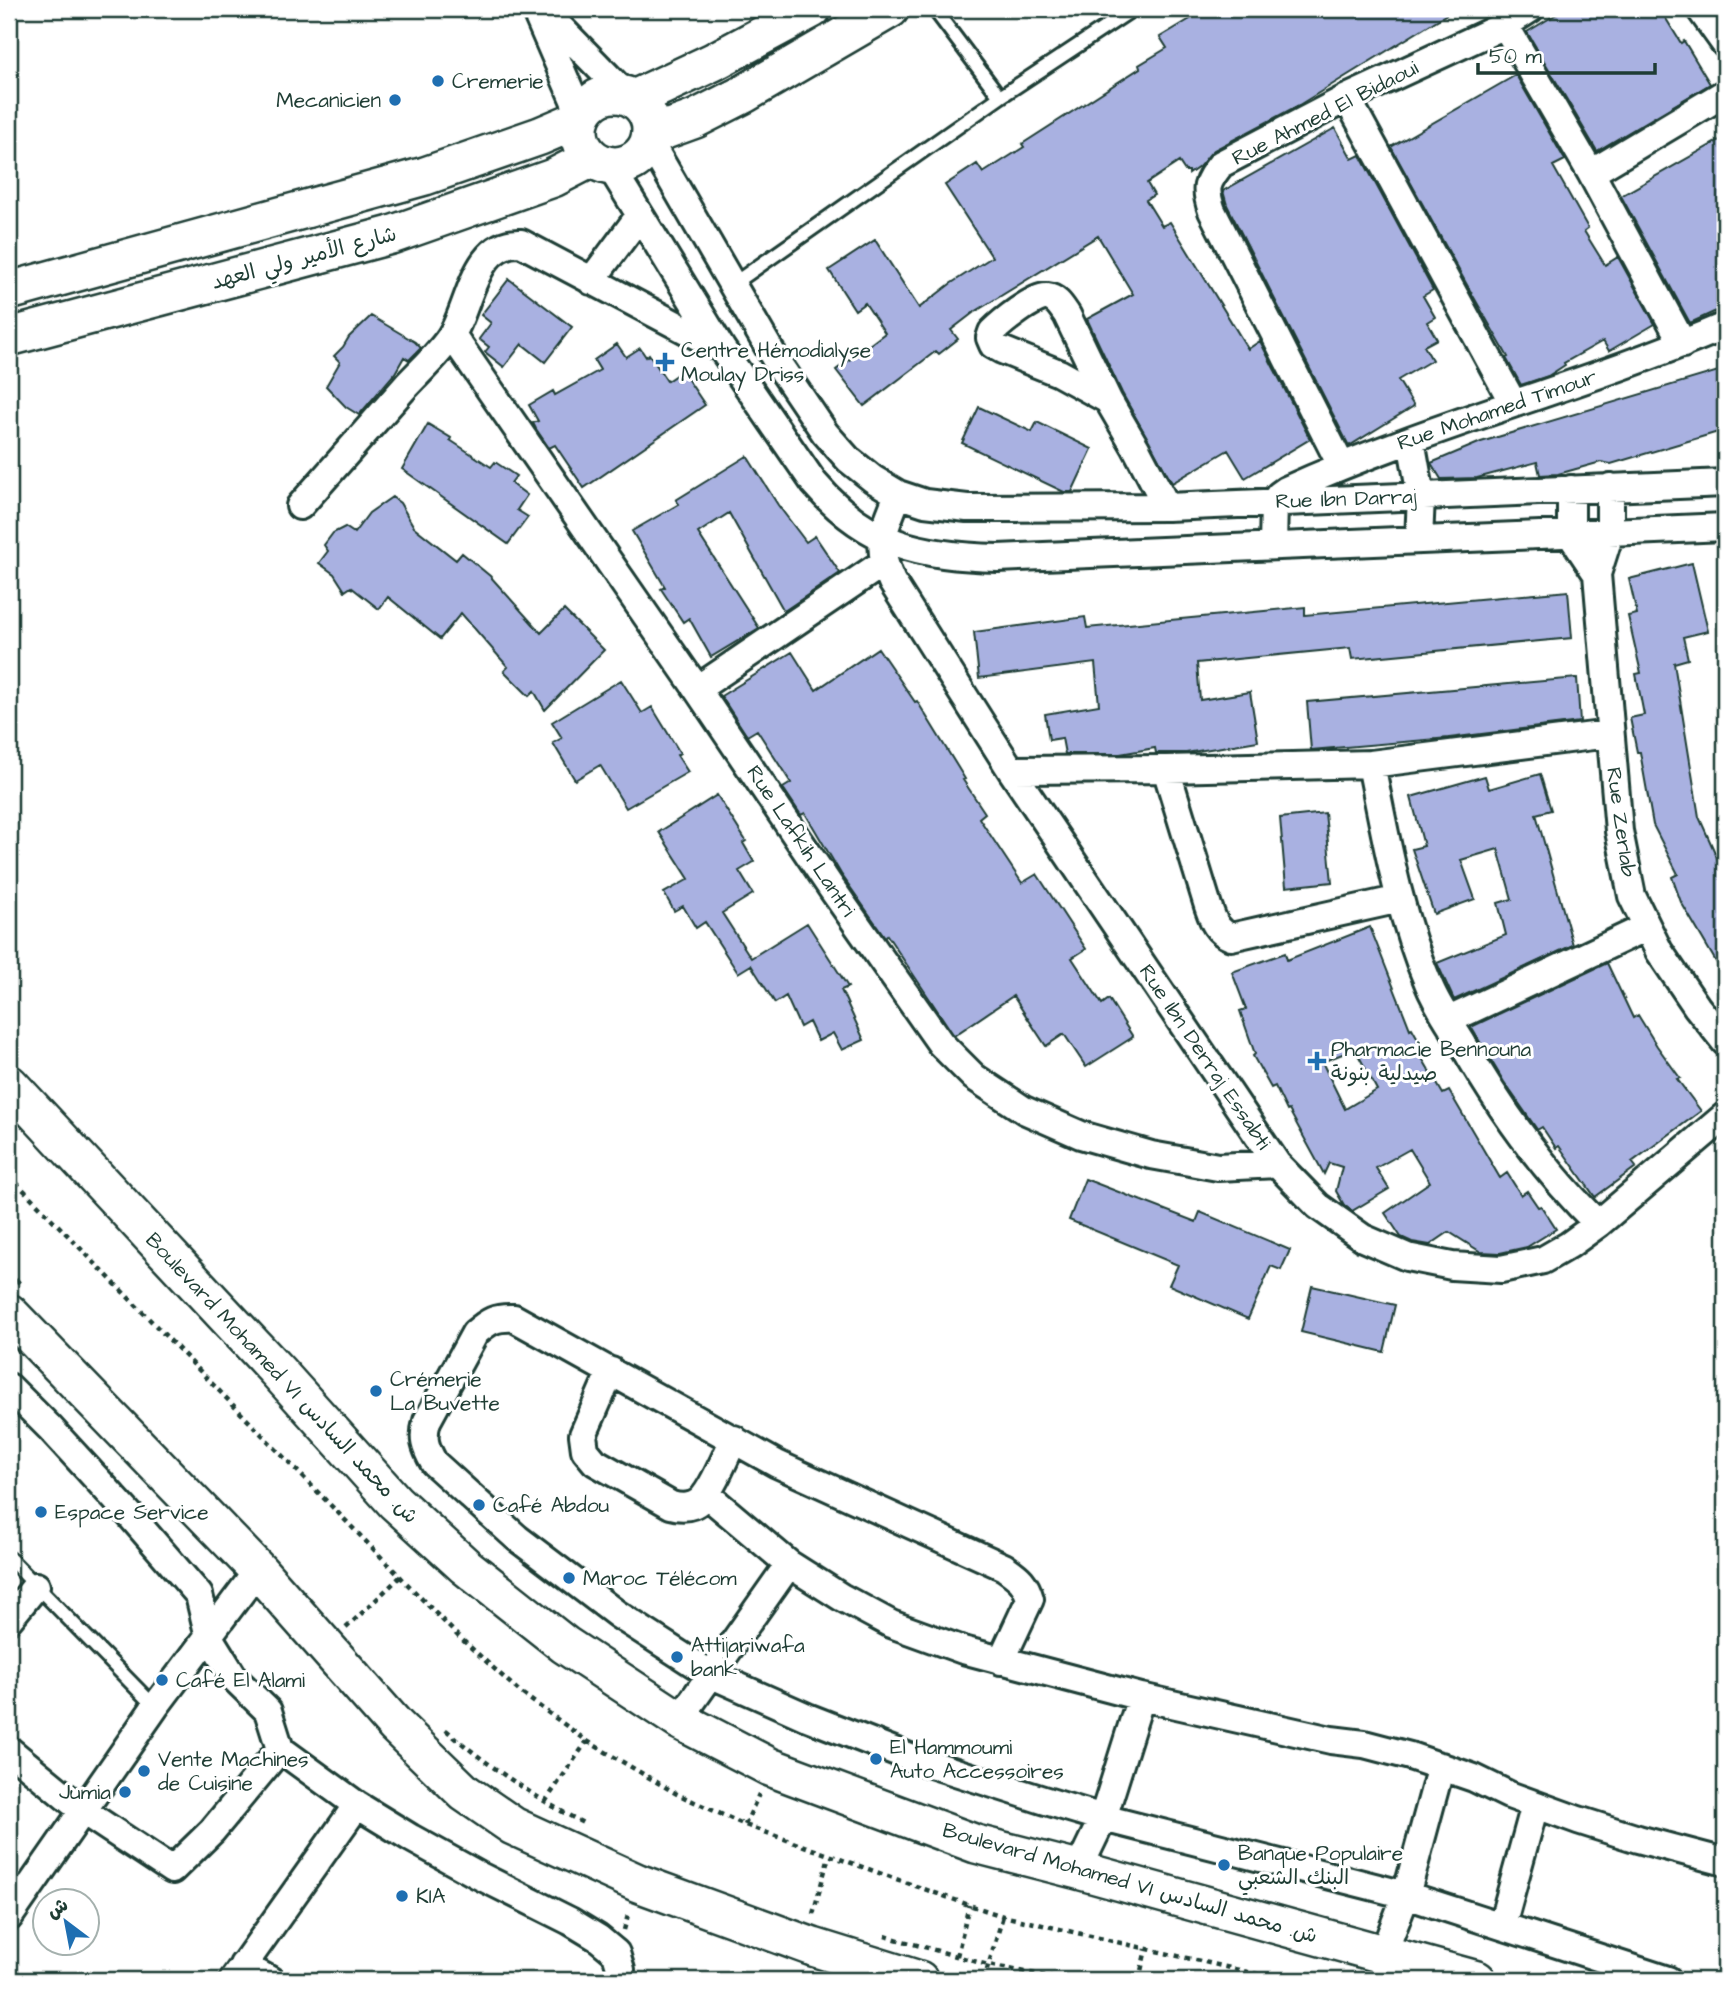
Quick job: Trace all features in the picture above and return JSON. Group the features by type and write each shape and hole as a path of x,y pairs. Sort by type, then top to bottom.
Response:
{"main road":[{"path":"630,97 647,113 651,124 650,138 642,153 634,160 620,166 601,162 586,152 580,140 581,117 591,103 612,94 630,97 713,62 812,9"},
{"path":"650,138 695,119 744,93 890,9"},
{"path":"9,291 425,176 540,136 581,117"},
{"name":"شارع الأمير ولي العهد","path":"9,337 391,235 601,162"},
{"name":"Boulevard Mohamed VI ش. محمد السادس","path":"9,1084 278,1372 395,1503 466,1566 565,1645 679,1720 771,1768 976,1844 1476,1980"},
{"path":"9,1312 258,1570 396,1726 465,1793 513,1826 638,1883 813,1948 919,1980"}],"street":[{"path":"535,9 581,117"},
{"path":"542,9 630,97"},
{"name":"Rue Ahmed El Bidaoui","path":"1341,465 1212,211 1206,192 1210,178 1222,164 1347,98 1506,26 1530,9"},
{"path":"1700,9 1725,44"},
{"path":"1506,26 1591,173 1684,344"},
{"path":"1591,173 1725,93"},
{"path":"1347,98 1513,403"},
{"name":"Rue Ibn Darraj","path":"650,138 731,285 777,362 825,433 848,459 873,479 898,494 925,503 967,508 1167,507 1725,483"},
{"name":"Rue Ibn Darraj","path":"601,162 640,215 722,349 814,483 828,500 883,551 998,558 1725,527"},
{"path":"591,281 640,215"},
{"path":"300,506 452,335 482,265 489,254 502,246 513,242 521,243 722,349"},
{"path":"1108,400 1059,373 993,345 990,338 992,332 1038,297 1049,297 1058,302 1167,507"},
{"name":"Rue Mohamed Timour","path":"1274,502 1286,490 1341,465 1596,376 1725,326"},
{"name":"Rue Lafkih Lantri","path":"452,335 941,1044 974,1077 1024,1110 1093,1138 1151,1154 1218,1167 1277,1164"},
{"path":"1411,440 1421,496 1419,540"},
{"name":"Rue ZerIab","path":"1610,487 1610,533 1597,574 1619,831 1632,896 1659,951 1681,985 1725,1042"},
{"path":"1571,489 1571,535"},
{"path":"697,689 883,551 898,494"},
{"path":"1273,546 1274,502"},
{"name":"Rue ZerIab","path":"1571,535 1597,574"},
{"name":"Rue Ibn Derraj Essabti","path":"883,551 892,582 1011,770 1277,1164 1318,1206 1363,1238 1407,1257 1452,1266 1501,1269 1543,1260 1598,1224 1725,1116"},
{"path":"1011,770 1371,764 1609,734"},
{"path":"1371,764 1400,900 1430,987 1516,1129 1567,1194 1598,1224"},
{"path":"1166,769 1208,906 1214,923 1222,933 1231,937 1400,900"},
{"path":"1449,1020 1647,927"},
{"path":"1001,1661 1030,1599 1027,1587 1004,1567 778,1464 514,1318 500,1317 486,1323 475,1333 427,1421 423,1434 434,1463 517,1538 617,1614 710,1674 807,1717 912,1758 1103,1818 1406,1895 1668,1980"},
{"path":"611,1371 583,1435 585,1450 596,1462 671,1505 683,1508 696,1505 706,1494 734,1439"},
{"path":"9,1387 120,1505 198,1595 209,1637 235,1679 268,1711 280,1749 357,1805 478,1875 598,1938 616,1953 621,1970 617,1980"},
{"path":"706,1494 789,1564 891,1624 963,1650 1141,1697 1331,1740 1364,1744 1441,1766 1535,1805 1638,1839 1725,1862"},
{"path":"679,1720 789,1564"},
{"path":"9,1917 155,1707 258,1570"},
{"path":"9,1619 36,1586"},
{"path":"1078,1870 1103,1818 1141,1697"},
{"path":"9,1750 83,1811 172,1870 212,1831 280,1749"},
{"path":"1383,1954 1406,1895 1441,1766"},
{"path":"270,1980 238,1973 357,1805"},
{"path":"1502,1925 1535,1805"}],"lane":[{"path":"934,9 1000,97"},
{"path":"731,285 1000,97 1133,9"},
{"path":"9,1558 155,1707"}],"path":[{"path":"9,1185 14,1180"},
{"path":"342,1630 401,1576"},
{"path":"443,1727 472,1752 545,1802 592,1827"},
{"path":"545,1802 587,1741"},
{"path":"813,1914 829,1856"},
{"path":"957,1956 969,1905"},
{"path":"984,1980 1003,1916"},
{"path":"878,1934 988,1965 1068,1980"},
{"path":"1139,1980 1146,1950"}],"building":[{"path":"1207,9 1455,9 1299,105 1214,150 1189,174 1179,162 1147,183 1154,195 1146,200 1162,226 1170,222 1248,349 1260,341 1310,439 1245,478 1228,450 1172,483 1122,393 1087,319 1133,294 1098,236 973,313 951,330 958,339 939,354 936,351 864,406 836,370 885,333 865,303 855,310 829,270 875,240 919,308 992,257 945,185 977,164 983,173 1024,147 1022,144 1167,48 1160,37"},
{"path":"1565,9 1660,9 1681,43 1684,41 1710,84 1597,151 1527,32"},
{"path":"1516,75 1565,160 1553,166 1588,228 1584,231 1605,265 1618,257 1655,324 1609,351 1603,341 1564,363 1565,365 1548,376 1521,385 1391,147"},
{"path":"1335,128 1352,159 1360,155 1433,290 1423,296 1435,317 1427,322 1437,339 1424,346 1432,360 1398,380 1414,406 1349,446 1227,205 1223,191"},
{"path":"1725,137 1725,307 1690,323 1621,196"},
{"path":"509,279 572,327 545,362 522,344 504,367 485,352 489,347 479,339 491,323 481,315"},
{"path":"371,316 421,348 409,360 404,357 395,373 359,415 346,407 326,386 340,362 334,356"},
{"path":"617,344 626,357 640,348 646,357 649,354 667,381 682,371 705,405 584,488 555,445 549,448 536,429 533,423 538,421 529,405 553,391 555,395 600,370 594,360"},
{"path":"1725,369 1725,430 1611,464 1601,462 1558,474 1540,475 1537,462 1477,478 1441,479 1431,463 1481,442"},
{"path":"979,407 1032,432 1037,422 1092,449 1072,492 1064,492 962,443"},
{"path":"428,424 491,467 495,462 516,476 511,483 527,495 517,510 528,517 508,544 402,469"},
{"path":"747,456 778,505 806,542 815,536 840,573 784,611 729,513 698,533 759,628 711,657 689,618 683,622 661,589 665,587 632,531 679,504 676,500"},
{"path":"392,497 400,503 414,527 456,560 462,553 490,576 541,633 564,610 604,650 545,710 534,691 529,696 504,671 508,667 461,613 440,639 388,597 379,609 351,587 345,591 334,574 319,563 328,551 324,545 333,533 345,527 354,533 369,513"},
{"path":"1692,563 1708,631 1683,637 1688,659 1674,663 1699,817 1725,875 1725,977 1681,902 1672,877 1678,874 1653,825 1640,752 1637,752 1630,718 1644,715 1636,674 1641,673 1628,616 1637,614 1629,579"},
{"path":"1568,591 1572,638 1352,659 1350,648 1197,663 1200,700 1250,692 1258,741 1186,753 1156,753 1155,748 1120,754 1065,754 1062,738 1049,740 1045,714 1099,705 1095,663 979,678 974,632 1085,617 1087,628 1305,607 1305,615"},
{"path":"878,648 915,702 917,701 965,779 963,780 985,813 979,818 1022,883 1037,874 1086,949 1072,958 1102,1004 1109,999 1133,1037 1086,1067 1064,1034 1046,1046 1013,996 953,1034 887,935 885,937 841,874 805,813 801,815 783,788 791,783 757,730 747,736 721,696 792,652 816,690"},
{"path":"1577,678 1580,722 1449,738 1311,750 1307,702"},
{"path":"621,680 642,713 652,707 680,753 677,755 688,772 626,808 600,765 575,780 553,743 562,738 552,722"},
{"path":"1540,774 1551,810 1536,814 1573,945 1454,1000 1437,963 1506,935 1498,903 1512,899 1498,849 1461,860 1475,899 1434,914 1412,849 1424,846 1411,797 1485,776 1489,789"},
{"path":"717,795 746,841 743,843 754,862 739,871 753,894 722,913 751,958 807,923 848,987 841,990 864,1040 842,1050 833,1033 818,1041 809,1022 800,1027 786,996 775,1003 751,965 738,973 705,922 696,928 683,906 674,911 664,893 689,879 659,832"},
{"path":"1325,813 1332,882 1286,887 1280,818"},
{"path":"1370,927 1410,1029 1412,1028 1427,1055 1422,1058 1443,1094 1449,1091 1500,1178 1507,1173 1521,1195 1527,1191 1556,1229 1527,1247 1500,1253 1481,1252 1449,1232 1430,1245 1401,1237 1385,1213 1430,1182 1410,1149 1376,1168 1389,1189 1352,1211 1344,1205 1336,1191 1342,1167 1329,1163 1324,1174 1275,1086 1271,1088 1253,1056 1255,1054 1240,1011 1246,1009 1232,972 1285,953 1287,960","holes":["1355,1049 1377,1090 1345,1109 1322,1062"]},
{"path":"1607,963 1633,1018 1638,1015 1680,1078 1677,1079 1701,1111 1632,1162 1636,1167 1595,1197 1559,1146 1556,1148 1542,1127 1537,1130 1471,1027"},
{"path":"1085,1179 1196,1222 1200,1212 1290,1250 1281,1270 1271,1266 1248,1319 1169,1285 1178,1265 1069,1220"},
{"path":"1312,1286 1395,1305 1384,1352 1301,1332"}],"place":[{"name":"Cremerie","path":"438,81"},
{"name":"Mecanicien","path":"395,100"},
{"name":"Centre Hémodialyse Moulay Driss","path":"665,362"},
{"name":"Pharmacie Bennouna صيدلية بنونة","path":"1317,1061"},
{"name":"Crémerie La Buvette","path":"376,1391"},
{"name":"Café Abdou","path":"479,1505"},
{"name":"Espace Service","path":"41,1512"},
{"name":"Maroc Télécom","path":"569,1578"},
{"name":"Attijariwafa bank","path":"677,1657"},
{"name":"Café El Alami","path":"162,1680"},
{"name":"El Hammoumi Auto Accessoires","path":"876,1759"},
{"name":"Vente Machines de Cuisine","path":"144,1771"},
{"name":"Jumia","path":"125,1792"},
{"name":"Banque Populaire البنك الشعبي","path":"1224,1865"},
{"name":"KIA","path":"402,1896"}]}
